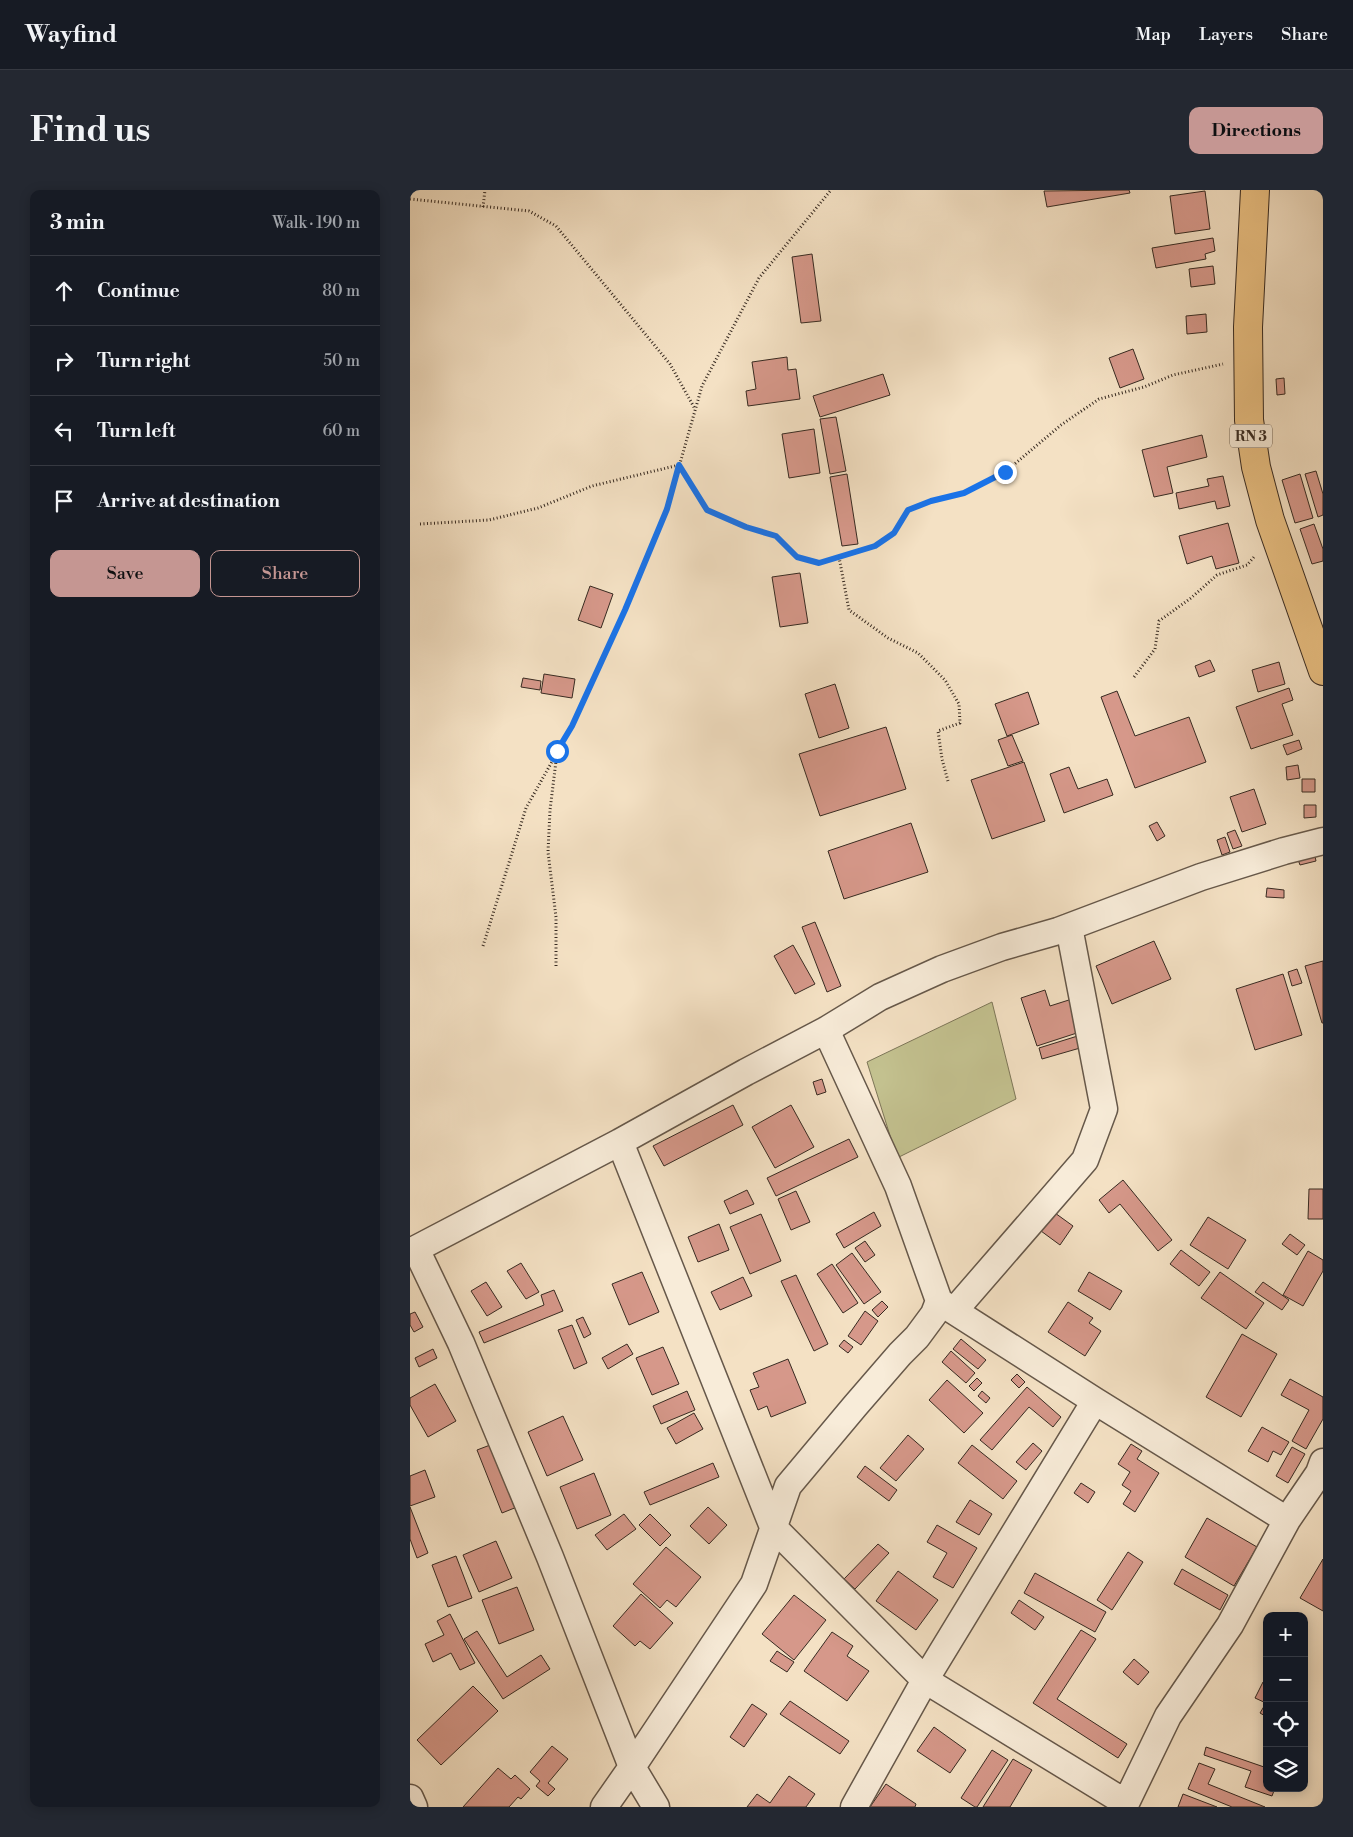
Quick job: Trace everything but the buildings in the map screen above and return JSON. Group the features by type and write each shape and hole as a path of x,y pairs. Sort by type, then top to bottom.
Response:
{"highway":[{"name":"RN 3","path":"1255,190 1249,309 1249,420 1256,467 1275,535 1323,671"}],"street":[{"path":"656,1807 632,1767 550,1557 461,1343 413,1250 620,1142 826,1030 880,997 942,969 1069,926 1201,877 1323,841"},
{"path":"604,1807 754,1584 788,1486 854,1406 917,1337 934,1314 947,1306 1086,1160 1104,1109 1069,926"},
{"path":"826,1030 898,1186 947,1306 1286,1520"},
{"path":"620,1142 773,1527 925,1680 1125,1805 1168,1716 1230,1625 1286,1520 1318,1473 1323,1462"},
{"path":"854,1807 925,1680 1095,1401"},
{"path":"410,1798 414,1807"}],"path":[{"path":"483,207 485,190"},
{"path":"484,946 526,808 572,726 625,610 667,509 702,386 760,278 831,190"},
{"path":"410,198 528,211 556,226 670,364 695,409"},
{"path":"679,465 707,510 746,527 776,536 797,557 819,563 875,546 894,533 908,510 931,501 964,493 1005,472 1061,425 1098,398 1144,387 1173,376 1248,358"},
{"path":"420,524 488,520 538,508 592,486 679,465"},
{"path":"1134,677 1155,649 1159,621 1192,598 1217,575 1247,565 1275,535"},
{"path":"839,557 850,610 888,638 918,653 944,680 959,704 960,723 938,731 942,759 948,781"},
{"path":"556,966 556,917 548,852 550,810 557,751"}],"shaded area":[{"path":"992,1002 1016,1099 897,1158 867,1062"}],"route":[{"path":"557,751 572,726 625,610 667,509 679,465 707,510 746,527 776,536 797,557 819,563 875,546 894,533 908,510 931,501 964,493 1005,472"}]}
